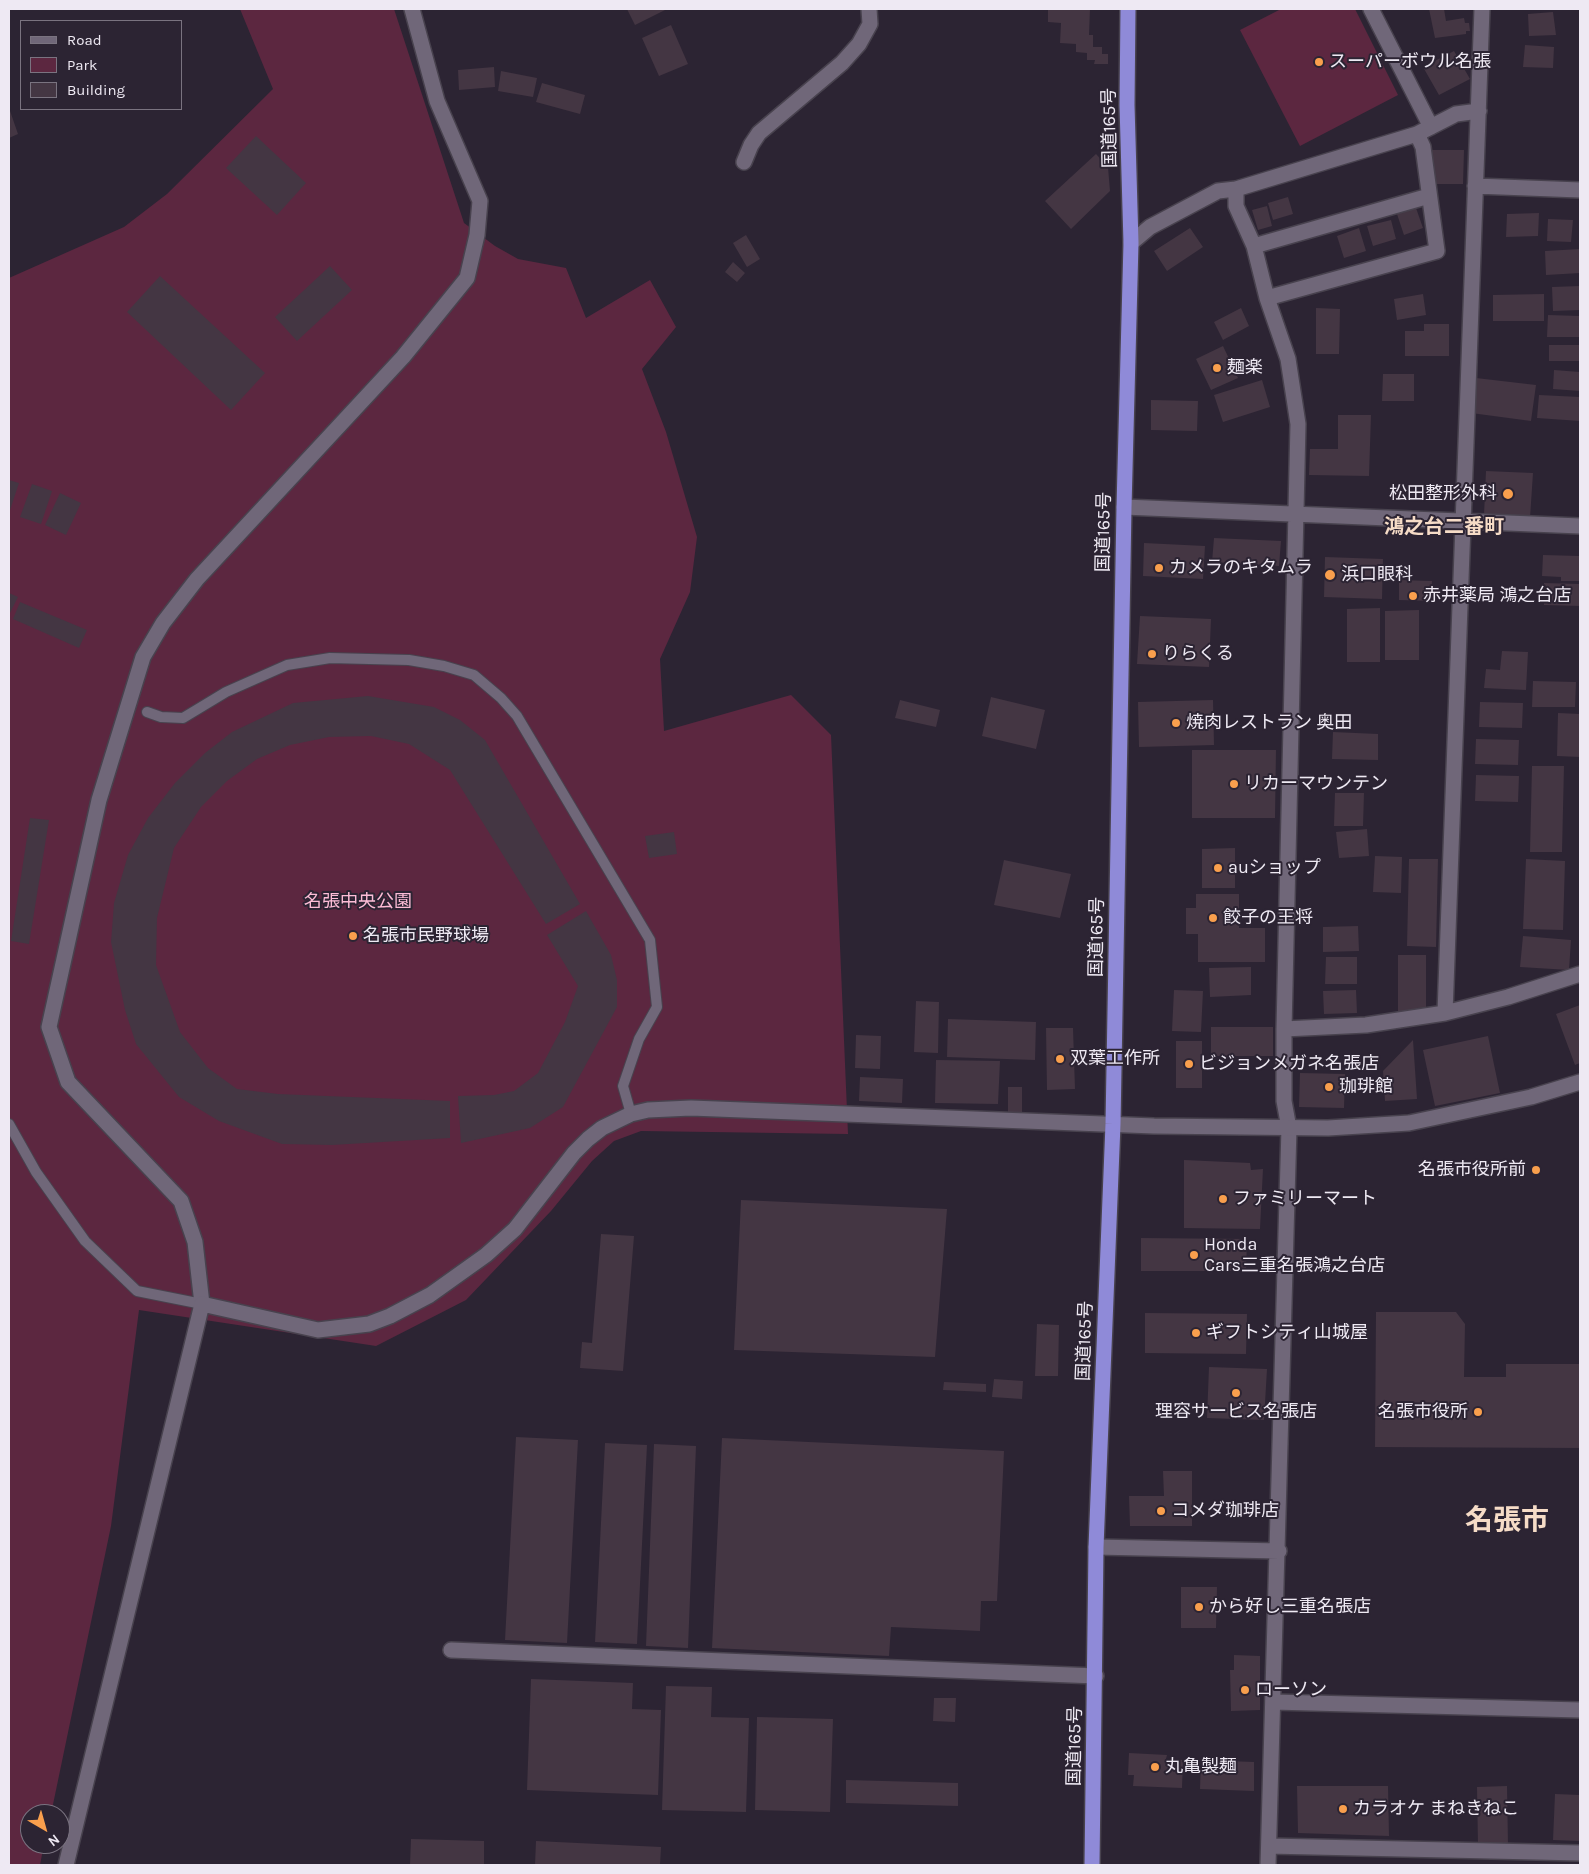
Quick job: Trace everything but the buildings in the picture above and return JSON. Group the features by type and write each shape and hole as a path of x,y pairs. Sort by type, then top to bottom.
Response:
{"highway":[{"name":"国道165号","path":"1092,1865 1096,1676 1096,1547 1112,1124 1131,243 1127,105 1128,9"}],"street":[{"path":"66,1865 202,1304 195,1242 180,1201 68,1082 49,1027 99,800 143,657 164,623 197,579 403,356 467,278 477,235 480,202 437,101 412,9"},
{"path":"744,162 750,145 759,133 842,63 859,44 870,24 869,9"},
{"path":"1371,9 1431,127"},
{"path":"1445,1013 1482,9"},
{"path":"1131,243 1150,227 1218,191 1236,189 1417,134 1456,114 1479,111"},
{"path":"1267,298 1438,251 1423,147 1417,134"},
{"path":"1475,186 1580,190"},
{"path":"1236,189 1236,206 1254,246 1267,298 1288,359 1298,424 1284,1029 1284,1100 1289,1128 1279,1551 1268,1865"},
{"path":"1254,246 1429,196"},
{"path":"1124,507 1580,526"},
{"path":"1284,1029 1366,1025 1445,1013 1508,997 1580,974"},
{"path":"202,1304 318,1330 369,1324 390,1316 430,1295 486,1255 515,1229 574,1153 602,1128 631,1114 664,1108 1112,1124 1328,1128 1409,1123 1531,1097 1580,1082"},
{"path":"1096,1547 1279,1551"},
{"path":"451,1650 1096,1676"},
{"path":"1273,1702 1580,1710"},
{"path":"1269,1846 1422,1858 1580,1853"}],"lane":[{"path":"147,712 161,717 183,718 226,692 287,665 330,658 408,660 444,666 474,676 501,698 517,716 650,940 657,1007 639,1039 623,1086 631,1114"},
{"path":"9,1124 36,1172 85,1241 137,1291 202,1304"}],"green space":[{"name":"名張中央公園","path":"240,9 394,9 464,223 495,246 518,259 566,268 586,318 650,280 676,327 642,369 666,432 697,537 690,592 660,659 664,731 791,695 831,735 848,1134 641,1131 614,1141 592,1161 551,1211 466,1300 376,1346 139,1310 111,1526 53,1804 20,1804 20,1854 42,1854 40,1865 9,1865 9,278 124,227 167,194 273,89"},
{"name":"スーパーボウル名張","path":"1281,9 1355,9 1398,95 1300,146 1240,30"}],"place":[{"name":"スーパーボウル名張","path":"1319,62"},
{"name":"麺楽","path":"1217,368"},
{"name":"松田整形外科","path":"1508,494"},
{"name":"カメラのキタムラ","path":"1159,568"},
{"name":"浜口眼科","path":"1330,575"},
{"name":"赤井薬局 鴻之台店","path":"1413,596"},
{"name":"りらくる","path":"1152,654"},
{"name":"焼肉レストラン 奥田","path":"1176,723"},
{"name":"リカーマウンテン","path":"1234,784"},
{"name":"auショップ","path":"1218,868"},
{"name":"餃子の王将","path":"1213,918"},
{"name":"名張市民野球場","path":"353,936"},
{"name":"双葉工作所","path":"1060,1059"},
{"name":"ビジョンメガネ名張店","path":"1189,1064"},
{"name":"珈琲館","path":"1329,1087"},
{"name":"名張市役所前","path":"1536,1170"},
{"name":"ファミリーマート","path":"1223,1199"},
{"name":"Honda Cars三重名張鴻之台店","path":"1194,1255"},
{"name":"ギフトシティ山城屋","path":"1196,1333"},
{"name":"理容サービス名張店","path":"1236,1393"},
{"name":"名張市役所","path":"1478,1412"},
{"name":"コメダ珈琲店","path":"1161,1511"},
{"name":"から好し三重名張店","path":"1199,1607"},
{"name":"ローソン","path":"1245,1690"},
{"name":"丸亀製麺","path":"1155,1767"},
{"name":"カラオケ まねきねこ","path":"1343,1809"}],"district":[{"name":"鴻之台二番町","path":"1444,527"},
{"name":"名張市","path":"1507,1521"}]}
